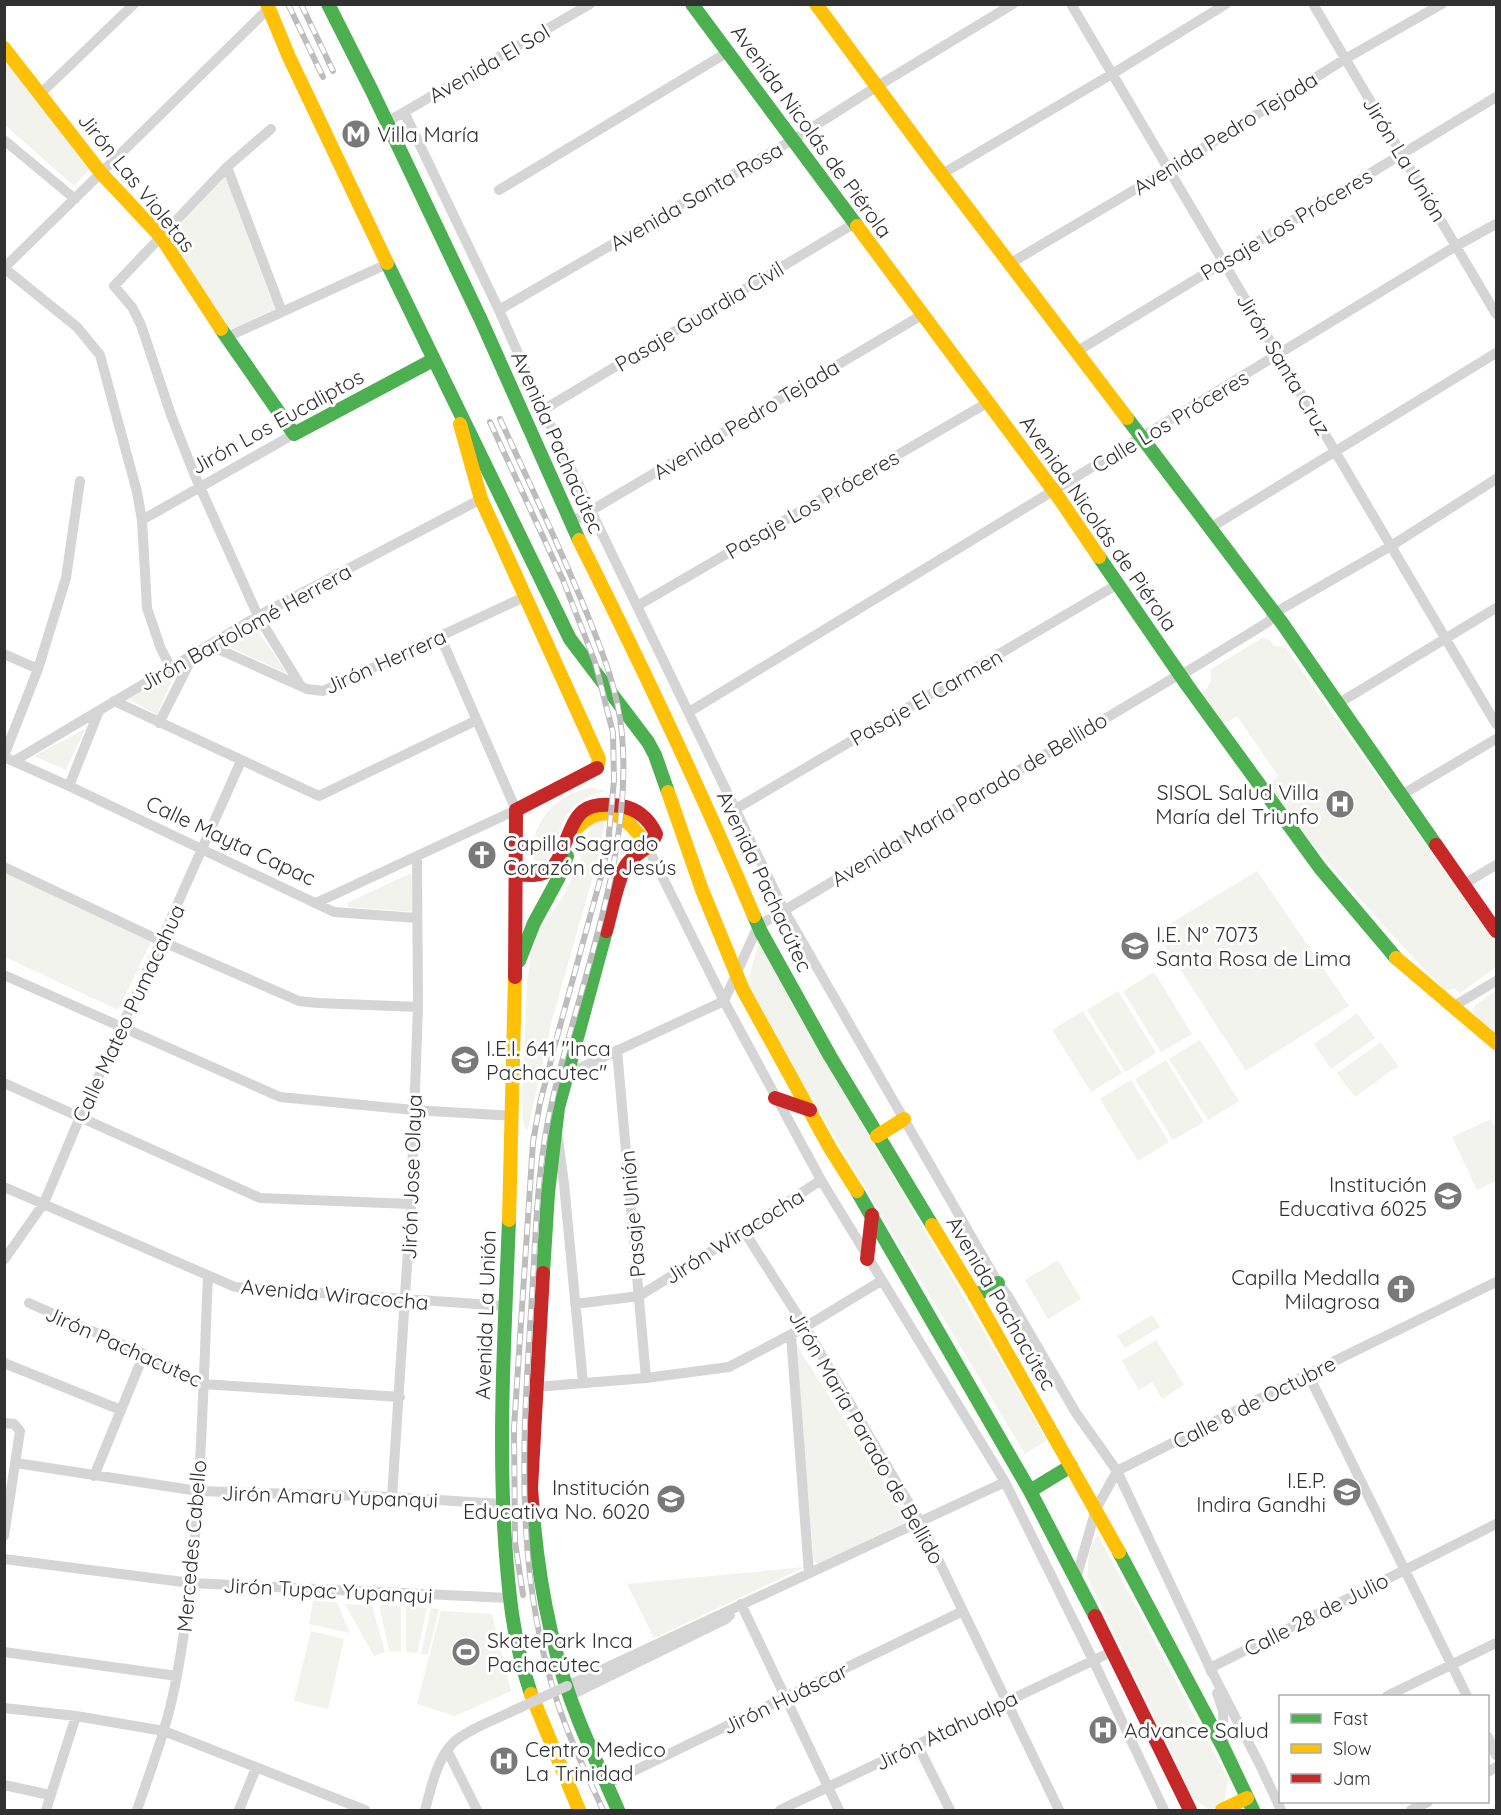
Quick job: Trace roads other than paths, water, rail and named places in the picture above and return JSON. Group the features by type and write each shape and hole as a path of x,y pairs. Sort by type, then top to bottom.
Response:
{"main road":[{"name":"Avenida Pachacútec","path":"328,4 481,320 570,523 638,658 697,784 758,926 830,1056 975,1296 1096,1509 1224,1749 1250,1804"},
{"name":"Avenida Nicolás de Piérola","path":"692,4 1053,490 1180,674 1328,877 1397,958 1497,1043"},
{"path":"816,4 1009,264 1275,614 1497,931"},
{"path":"268,6 387,264 570,639 648,742 655,755 702,890 736,976 830,1148 872,1215 1030,1491 1113,1651 1190,1810"},
{"name":"Jirón Las Violetas","path":"4,48 101,173 161,237 294,434"},
{"name":"Jirón Los Eucaliptos","path":"294,434 433,360"},
{"path":"455,405 481,499 526,596"},
{"name":"Calle Mayta Capac","path":"516,810 597,768 599,759 526,596"},
{"path":"515,874 537,875 551,869 574,818 584,809 597,804 632,808 643,814 656,834 655,840 648,848 628,861 624,870 567,1074 556,1127 548,1193 531,1488 536,1546 546,1611 578,1720 618,1810"},
{"name":"Avenida La Unión","path":"516,810 517,920 514,975 513,1116 501,1504 509,1598 521,1663 579,1810"},
{"path":"514,975 534,923 558,879 576,829 587,818 601,814 623,818 632,825 648,848"},
{"path":"517,920 525,926 534,923"},
{"path":"775,1098 810,1110"},
{"path":"877,1136 904,1119"},
{"path":"867,1258 872,1215"},
{"path":"975,1296 998,1283"},
{"path":"1030,1491 1071,1466"},
{"path":"1222,1810 1250,1804"}],"street":[{"path":"40,94 134,4"},
{"name":"Avenida El Sol","path":"387,122 590,4"},
{"name":"Avenida Santa Rosa","path":"499,310 794,139 1014,4"},
{"name":"Jirón Santa Cruz","path":"1071,4 1497,724"},
{"path":"942,174 1226,4"},
{"name":"Jirón La Unión","path":"1313,4 1497,314"},
{"name":"Avenida Pedro Tejada","path":"1009,264 1168,170 1346,59 1442,4"},
{"path":"171,668 161,649 147,608 142,520 124,439 107,388 100,355 77,327 4,268 268,6"},
{"path":"499,190 728,52"},
{"name":"Pasaje Los Próceres","path":"1076,352 1497,97"},
{"name":"Avenida Pachacútec","path":"404,112 499,310 591,511 784,910 998,1283 1008,1296 1076,1413 1117,1471 1210,1668 1281,1810"},
{"path":"271,129 227,167 114,286 132,307 141,325 171,415 258,616 301,686"},
{"path":"4,140 75,199"},
{"path":"227,167 282,312"},
{"name":"Pasaje Guardia Civil","path":"543,410 855,223"},
{"name":"Calle Los Próceres","path":"689,712 1053,490 1279,356 1456,246 1497,224"},
{"path":"227,337 387,264"},
{"name":"Avenida Pedro Tejada","path":"570,523 922,315"},
{"path":"1210,528 1497,353"},
{"name":"Pasaje Los Próceres","path":"638,606 987,403"},
{"name":"Jirón Los Eucaliptos","path":"142,520 294,434"},
{"name":"Avenida María Parado de Bellido","path":"758,926 1188,671 1268,622 1275,614 1391,546 1497,479"},
{"path":"8,758 66,578 80,481"},
{"name":"Jirón Bartolomé Herrera","path":"8,758 100,710 258,616 481,499"},
{"name":"Pasaje El Carmen","path":"734,810 1119,584"},
{"name":"Jirón Herrera","path":"209,645 318,692 441,638 526,596"},
{"path":"1339,703 1497,608"},
{"path":"441,638 516,810"},
{"path":"4,654 38,669"},
{"path":"159,723 194,654"},
{"path":"114,701 319,796 477,720"},
{"path":"69,786 100,710"},
{"path":"1403,794 1497,739"},
{"name":"Calle Mayta Capac","path":"8,758 316,903 516,810"},
{"name":"Calle Mateo Pumacahua","path":"4,1260 44,1203 80,1117 241,761"},
{"path":"648,848 775,1098 821,1180 1005,1482 1164,1810"},
{"name":"Jirón Jose Olaya","path":"392,1497 411,1204 418,1007 417,858"},
{"path":"1464,884 1497,865"},
{"path":"4,867 161,941 299,1001 418,1007"},
{"path":"316,903 334,912 417,918"},
{"path":"567,1074 724,1000 758,926"},
{"path":"4,975 280,1097 414,1110 513,1116"},
{"path":"1454,1006 1497,981"},
{"name":"Pasaje Unión","path":"617,1050 646,1378"},
{"path":"4,1083 260,1198 411,1204"},
{"path":"556,1127 564,1184 583,1383"},
{"name":"Jirón Wiracocha","path":"575,1304 639,1296 821,1180"},
{"name":"Avenida Wiracocha","path":"4,1186 235,1287 506,1306"},
{"name":"Jirón María Parado de Bellido","path":"744,1231 805,1327 920,1522 1059,1810"},
{"name":"Mercedes Cabello","path":"137,1810 164,1731 177,1676 191,1584 198,1491 208,1276"},
{"path":"536,1387 646,1378 729,1367 791,1335 881,1281"},
{"name":"Calle 8 de Octubre","path":"1117,1471 1308,1374 1496,1284"},
{"name":"Jirón Pachacutec","path":"29,1303 144,1354 203,1384 400,1397"},
{"path":"791,1335 809,1573"},
{"path":"94,1476 144,1354"},
{"path":"4,1363 121,1410"},
{"path":"1308,1374 1467,1695"},
{"path":"4,1423 14,1424 20,1431 4,1536"},
{"name":"Jirón Amaru Yupanqui","path":"16,1463 198,1491 392,1497 501,1504"},
{"path":"1076,1579 1096,1509 1117,1471"},
{"path":"568,1691 676,1634 1005,1482"},
{"name":"Calle 28 de Julio","path":"1210,1668 1497,1524"},
{"name":"Jirón Tupac Yupanqui","path":"4,1559 191,1584 509,1598"},
{"path":"425,1810 436,1774 447,1750 460,1737 480,1726 568,1691 726,1619 741,1604"},
{"path":"741,1604 839,1810"},
{"name":"Jirón Huáscar","path":"607,1784 963,1611"},
{"path":"1389,1695 1497,1643"},
{"name":"Jirón Atahualpa","path":"780,1810 1113,1651"},
{"path":"4,1652 177,1676"},
{"path":"1210,1668 1223,1712 1224,1749"},
{"path":"4,1708 76,1716 164,1731 365,1810"},
{"path":"46,1810 76,1716"},
{"path":"1489,1739 1497,1755"},
{"path":"917,1744 950,1810"},
{"path":"447,1750 477,1810"},
{"path":"238,1810 256,1767"},
{"path":"4,1785 50,1795"},
{"path":"1411,1810 1426,1803"}],"railway":[{"path":"288,4 323,77"},
{"path":"301,4 333,71"},
{"path":"500,419 596,636 617,701 622,735 623,781 620,827 612,873 563,1057 543,1150 536,1223 524,1450 528,1553 534,1603 544,1654 568,1731 603,1810"},
{"path":"490,422 563,580 595,662 613,733 614,780 608,845 540,1103 533,1142 514,1428 515,1542 523,1595"}],"place":[{"name":"Villa María","path":"356,134"},
{"name":"SISOL Salud Villa María del Triunfo","path":"1340,804"},
{"name":"Capilla Sagrado Corazón de Jesús","path":"482,855"},
{"name":"I.E. N° 7073 Santa Rosa de Lima","path":"1135,946"},
{"name":"I.E.I. 641 \"Inca Pachacutec\"","path":"465,1060"},
{"name":"Institución Educativa 6025","path":"1448,1196"},
{"name":"Capilla Medalla Milagrosa","path":"1401,1289"},
{"name":"I.E.P. Indira Gandhi","path":"1347,1492"},
{"name":"Institución Educativa No. 6020","path":"671,1499"},
{"name":"SkatePark Inca Pachacútec","path":"466,1652"},
{"name":"Advance Salud","path":"1103,1730"},
{"name":"Centro Medico La Trinidad","path":"504,1761"}]}
